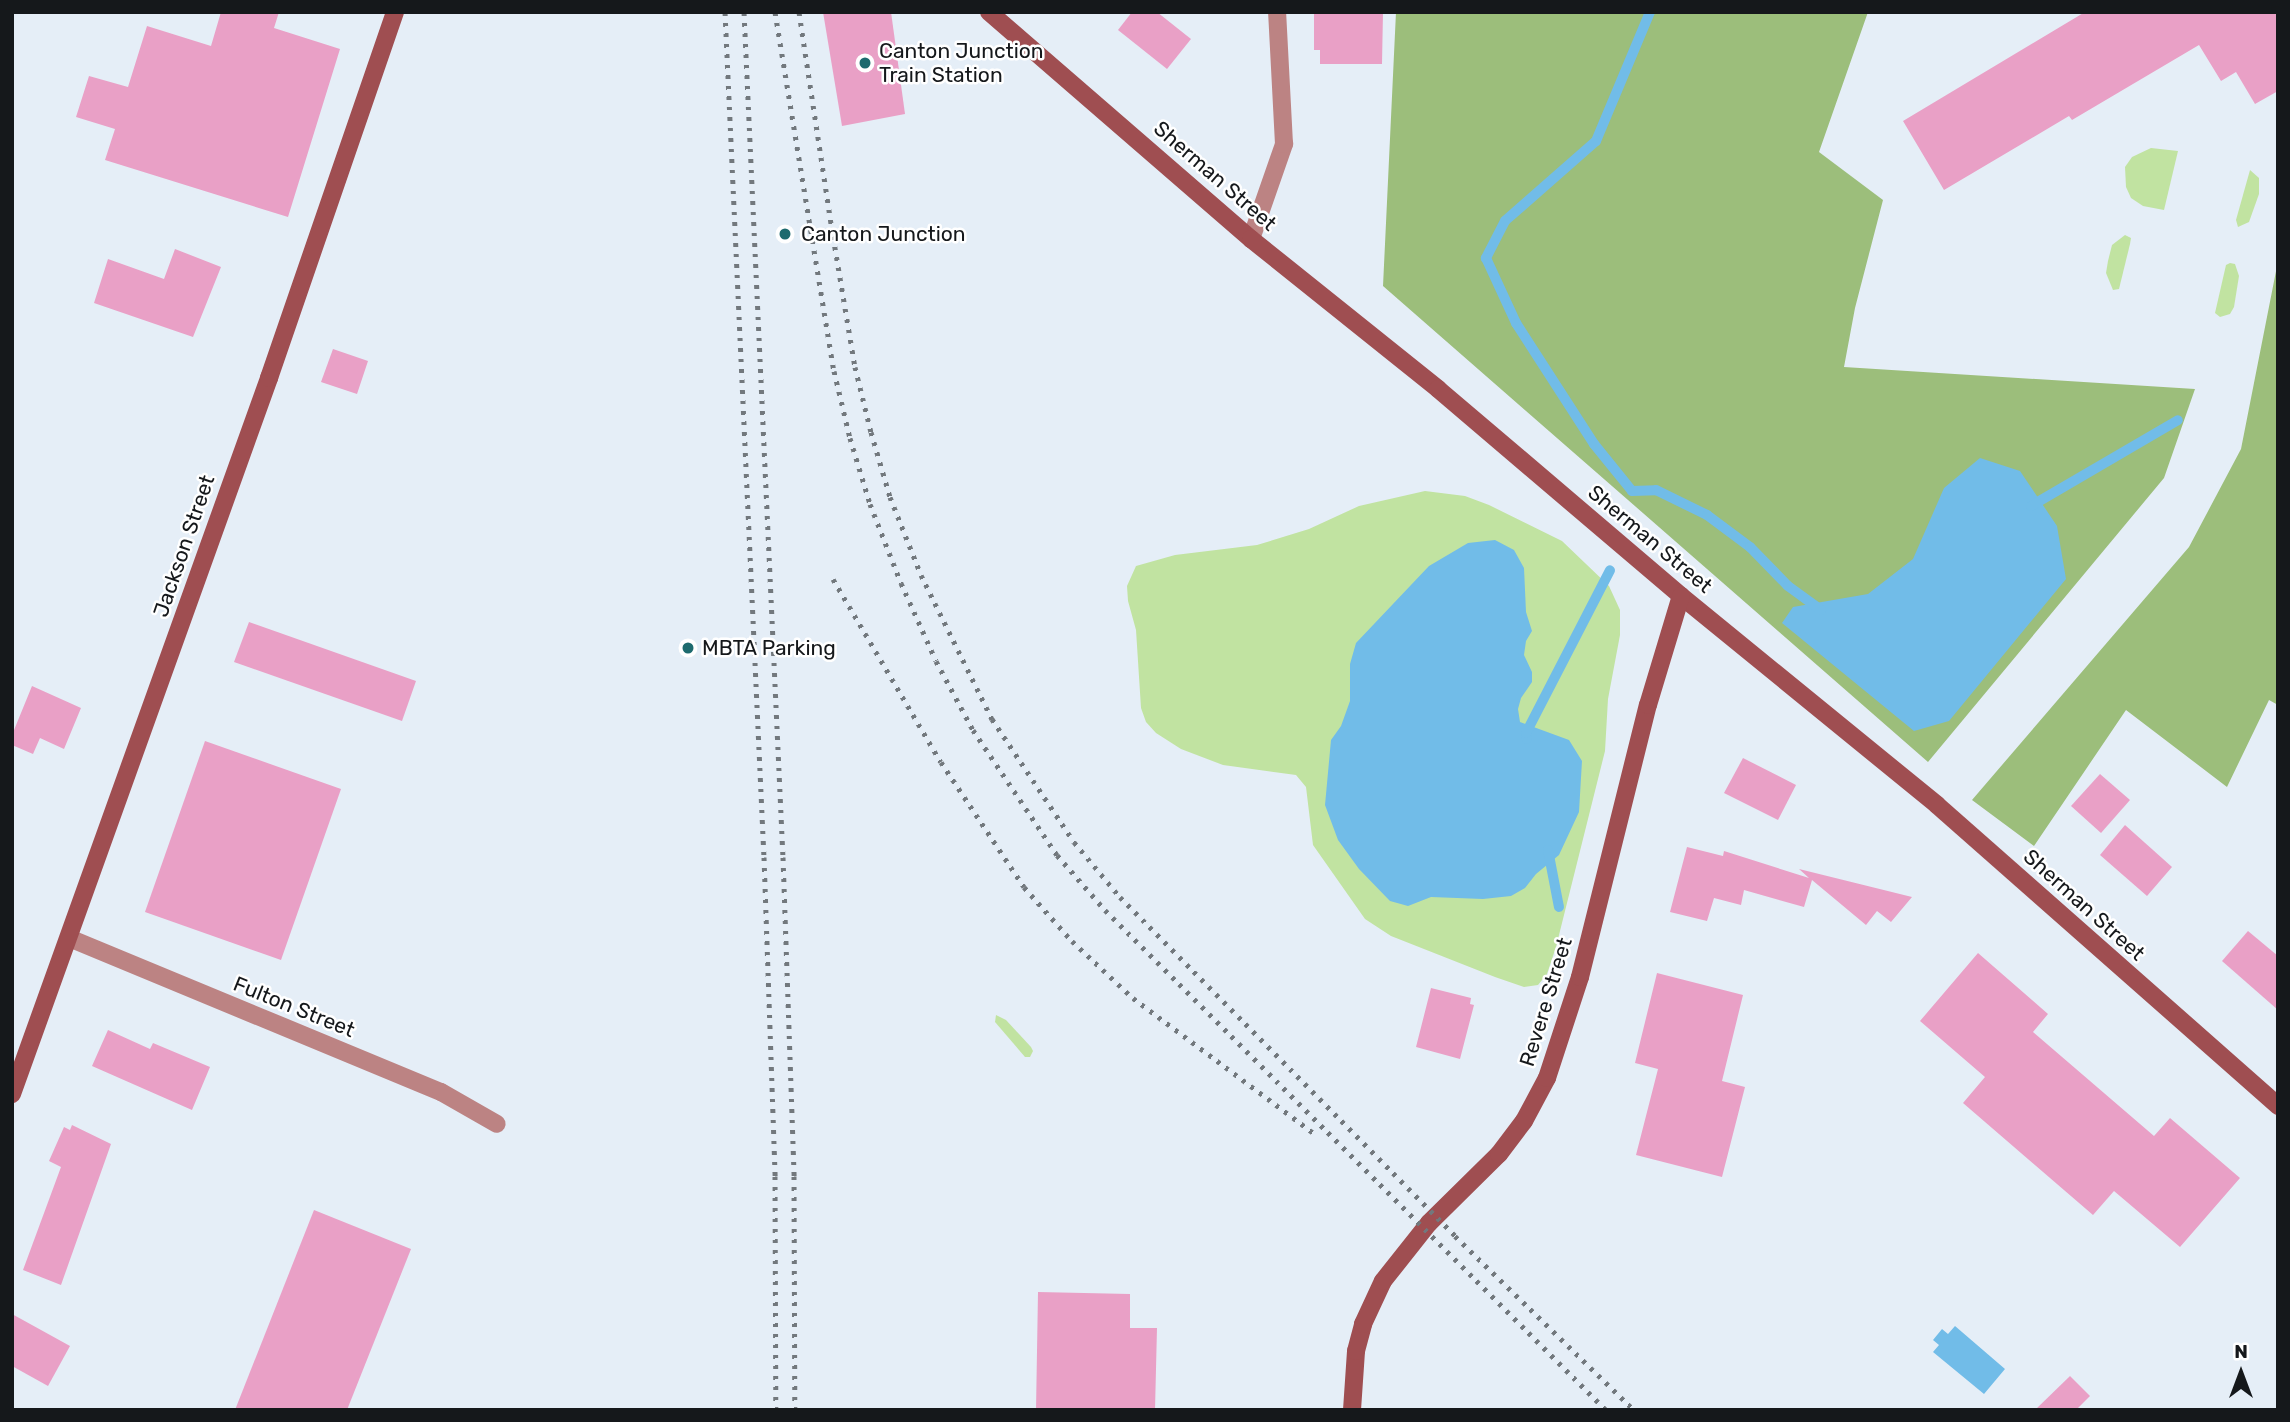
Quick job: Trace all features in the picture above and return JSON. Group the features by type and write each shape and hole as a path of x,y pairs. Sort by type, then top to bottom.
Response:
{"street":[{"name":"Jackson Street","path":"12,1094 395,12"},
{"name":"Sherman Street","path":"989,12 1251,239 1438,389 1681,596 1937,805 2278,1106"},
{"path":"1251,239 1283,144 1277,12"},
{"name":"Revere Street","path":"1352,1410 1356,1352 1363,1324 1382,1281 1429,1223 1499,1154 1524,1121 1547,1078 1580,977 1645,718 1681,596"},
{"name":"Fulton Street","path":"69,938 441,1092 497,1124"}],"green space":[{"path":"1396,12 1868,12 1819,152 1883,200 1855,308 1844,367 2195,389 2164,478 1928,762 1383,286"},
{"path":"2151,148 2178,151 2164,210 2143,206 2131,198 2126,187 2125,167 2132,157"},
{"path":"2250,170 2259,178 2259,194 2249,222 2238,227 2236,220"},
{"path":"2125,235 2131,238 2130,244 2119,289 2113,290 2106,273 2108,261 2112,245"},
{"path":"2278,261 2278,705 2269,700 2227,787 2126,710 2034,846 1972,800 2189,547 2241,449"},
{"path":"2235,264 2239,276 2234,307 2230,314 2220,317 2215,313 2226,265"},
{"path":"1425,491 1465,496 1562,541 1609,586 1620,610 1620,635 1608,699 1605,751 1556,947 1547,974 1538,985 1524,987 1495,977 1391,936 1365,919 1313,845 1306,787 1296,775 1223,765 1181,749 1156,733 1146,722 1141,708 1136,630 1127,586 1136,566 1175,555 1257,545 1309,529 1359,506"},
{"path":"996,1015 1006,1020 1031,1047 1033,1051 1030,1057 1025,1057 995,1022"}],"water":[{"path":"1980,458 2020,471 2057,526 2066,579 1949,721 1914,731 1782,623 1793,607 1868,594 1913,559 1944,488"},
{"path":"1495,540 1514,550 1524,568 1526,612 1532,631 1526,641 1524,655 1532,672 1532,682 1521,698 1518,709 1520,722 1569,740 1582,761 1579,812 1559,855 1536,874 1525,888 1511,896 1483,899 1431,897 1408,906 1390,901 1359,869 1338,840 1325,805 1331,740 1341,726 1350,701 1350,664 1356,643 1429,566 1468,543"},
{"path":"1955,1326 2005,1369 1984,1394 1933,1352 1939,1345 1933,1340 1942,1329 1948,1334"}],"building":[{"path":"221,12 279,12 274,28 340,49 288,217 105,160 115,129 76,117 89,76 128,87 147,26 211,46"},
{"name":"Canton Junction Train Station","path":"823,12 891,12 905,114 842,126"},
{"path":"1132,12 1157,12 1191,39 1167,69 1118,30"},
{"path":"1314,12 1383,12 1382,64 1320,64 1320,50 1314,50"},
{"path":"2085,12 2278,12 2278,91 2255,104 2236,72 2221,81 2199,45 2072,120 2069,116 1944,190 1903,121"},
{"path":"175,249 221,267 193,337 94,303 108,259 164,279"},
{"path":"333,349 368,361 357,394 321,382"},
{"path":"249,622 416,681 402,721 234,662"},
{"path":"32,686 81,708 64,749 40,738 33,754 12,745 12,735"},
{"path":"205,741 341,789 281,960 145,912"},
{"path":"1743,758 1796,785 1778,820 1724,793"},
{"path":"2100,774 2130,800 2101,833 2071,806"},
{"path":"2125,825 2172,867 2147,896 2100,855"},
{"path":"1687,847 1723,856 1724,851 1809,878 1799,869 1912,897 1891,922 1877,911 1866,925 1812,880 1804,907 1744,890 1741,905 1714,898 1707,921 1670,912"},
{"path":"2248,931 2278,956 2278,1010 2222,961"},
{"path":"1978,953 2048,1014 2033,1032 2154,1136 2170,1118 2240,1178 2180,1247 2114,1191 2093,1215 1963,1103 1985,1077 1920,1021"},
{"path":"1657,973 1743,995 1722,1081 1745,1087 1722,1177 1636,1155 1658,1069 1635,1063"},
{"path":"1431,988 1471,998 1470,1004 1474,1005 1460,1059 1416,1047"},
{"path":"108,1030 150,1049 153,1043 210,1067 192,1110 92,1066"},
{"path":"72,1125 111,1144 61,1285 23,1270 61,1167 49,1161 64,1127 70,1130"},
{"path":"314,1210 411,1249 347,1410 235,1410"},
{"path":"1038,1292 1130,1294 1130,1328 1157,1328 1155,1410 1036,1410"},
{"path":"12,1314 70,1346 48,1386 12,1366"},
{"path":"2070,1376 2090,1396 2076,1410 2035,1410"}],"waterway":[{"path":"1650,12 1596,141 1505,221 1486,258 1516,323 1594,444 1632,491 1656,490 1707,515 1750,547 1788,586 1821,610"},
{"path":"2031,506 2178,420"},
{"path":"1527,739 1526,733 1610,570"},
{"path":"1548,850 1559,907"}],"railway":[{"path":"725,12 764,857 775,1176 776,1410"},
{"path":"744,12 783,857 794,1176 795,1410"},
{"path":"775,12 834,371 850,438 870,504 901,583 936,661 973,730 1057,855 1105,910 1606,1410"},
{"path":"799,12 855,367 871,432 890,497 921,575 992,719 1074,842 1120,897 1455,1236 1634,1410"},
{"path":"833,579 941,762 1024,887 1072,941 1133,998 1315,1134"}],"place":[{"name":"Canton Junction Train Station","path":"865,63"},
{"name":"Canton Junction","path":"785,234"},
{"name":"MBTA Parking","path":"688,648"}]}
